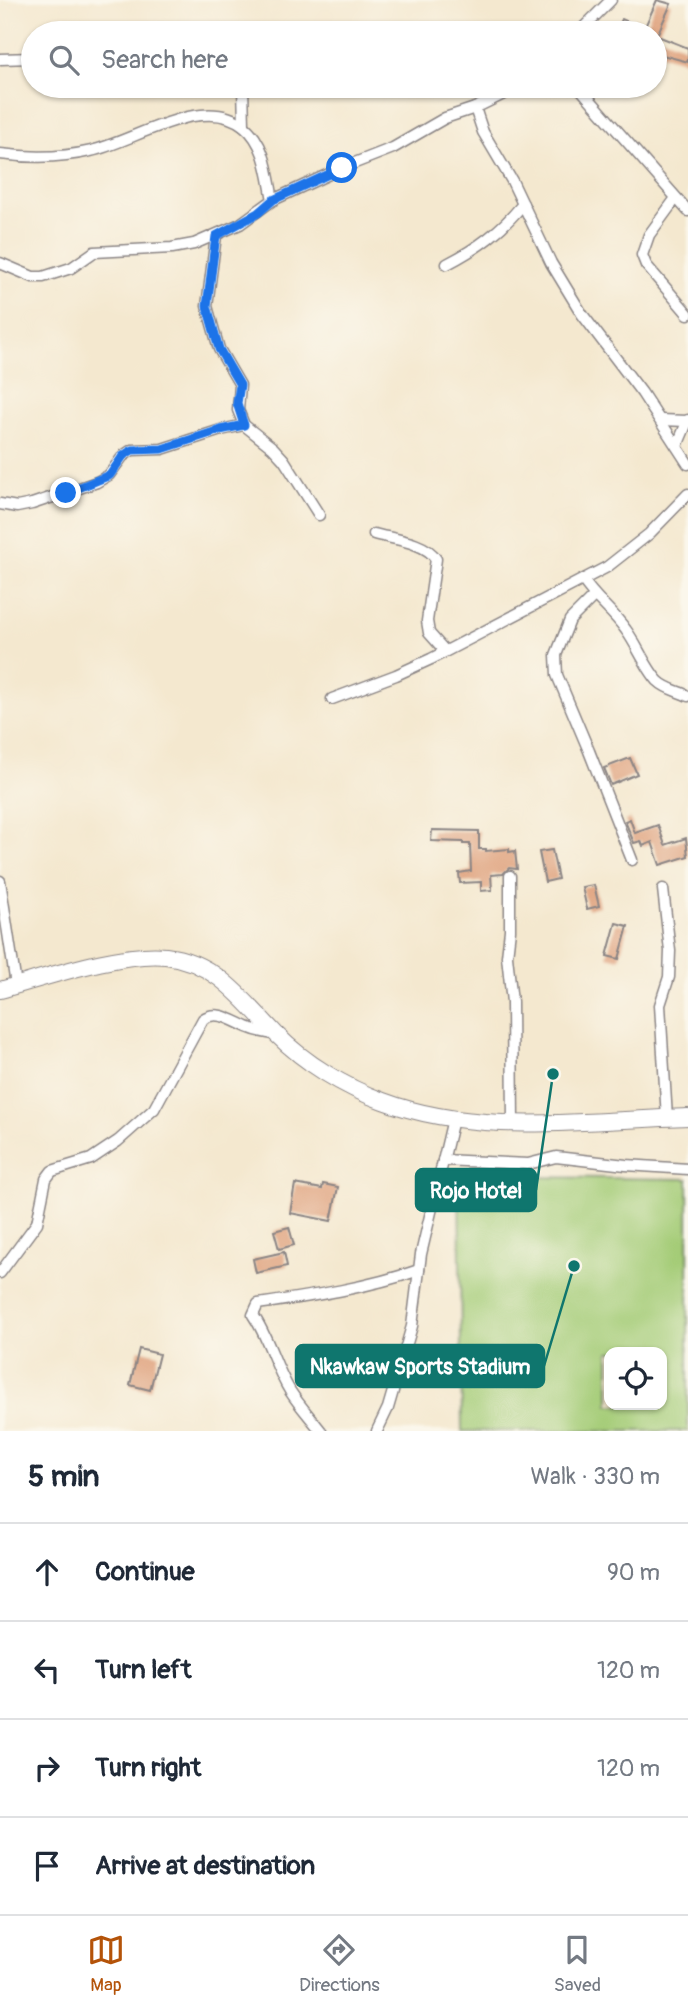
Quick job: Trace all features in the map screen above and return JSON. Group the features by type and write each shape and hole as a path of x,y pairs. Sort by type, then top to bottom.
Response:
{"main road":[{"path":"0,990 122,959 167,956 187,961 220,977 250,1003 276,1034 321,1070 364,1093 404,1109 453,1119 513,1124 688,1118"}],"street":[{"path":"590,21 611,0"},
{"path":"0,59 21,58"},
{"path":"243,98 244,126"},
{"path":"0,263 33,276 43,277 71,268 94,252 172,248 216,236 258,213 273,200 393,148 456,112 475,108 495,98"},
{"path":"589,98 688,211"},
{"path":"475,108 483,132 512,181 551,263 582,314 642,393 688,464"},
{"path":"0,154 57,157 93,150 178,120 216,114 244,126 258,143 273,200"},
{"path":"677,198 649,235 642,255 646,265 688,314"},
{"path":"447,264 487,241 507,224 523,204"},
{"path":"216,236 207,306 219,349 240,385 237,403 244,425 273,447 319,515"},
{"path":"660,420 688,420 677,446"},
{"path":"0,504 17,507 32,504 97,482 110,475 123,456 132,450 162,449 244,425"},
{"path":"332,699 396,675 607,567 629,552 688,494"},
{"path":"374,534 415,546 433,554 436,559 427,621 429,633 444,651"},
{"path":"583,580 593,596 615,615 625,628 658,681 688,696"},
{"path":"593,596 570,620 556,655 557,675 632,860"},
{"path":"510,876 507,956 512,1002 513,1124"},
{"path":"0,881 16,985"},
{"path":"663,889 670,951 669,977 660,1005 667,1118"},
{"path":"0,1273 37,1223 46,1179 51,1171 91,1159 118,1141 154,1109 203,1019 216,1015 260,1032 276,1034"},
{"path":"377,1431 388,1408 404,1359 412,1326 419,1270 453,1119"},
{"path":"443,1160 528,1164 556,1157 688,1169"},
{"path":"321,1431 290,1391 253,1315 254,1308 258,1304 359,1287 419,1270"}],"green space":[{"path":"459,1176 688,1179 688,1431 462,1431"}],"building":[{"path":"657,0 671,4 663,21 648,21"},
{"path":"667,40 688,48 688,62 667,56"},
{"path":"630,758 637,774 611,785 604,768"},
{"path":"630,819 635,833 658,825 665,845 686,838 688,856 660,865 652,842 643,846 641,841 634,843 625,821"},
{"path":"432,830 479,831 479,849 515,851 517,869 509,868 503,874 491,875 492,890 481,891 481,882 460,883 459,873 471,871 470,844 431,841"},
{"path":"552,850 558,879 545,882 539,852"},
{"path":"594,885 599,906 587,909 582,887"},
{"path":"616,923 628,926 619,959 607,956"},
{"path":"295,1184 322,1189 323,1184 338,1187 331,1221 290,1213"},
{"path":"289,1227 294,1245 279,1249 274,1231"},
{"path":"284,1252 287,1266 256,1273 253,1259"},
{"path":"139,1349 159,1354 150,1390 130,1385"}],"place":[{"name":"Rojo Hotel","path":"553,1074"},
{"name":"Nkawkaw Sports Stadium","path":"574,1266"}],"route":[{"path":"66,493 110,475 123,456 132,450 162,449 244,425 237,403 240,385 238,378 219,349 207,306 216,236 258,213 273,200 342,168"}]}
